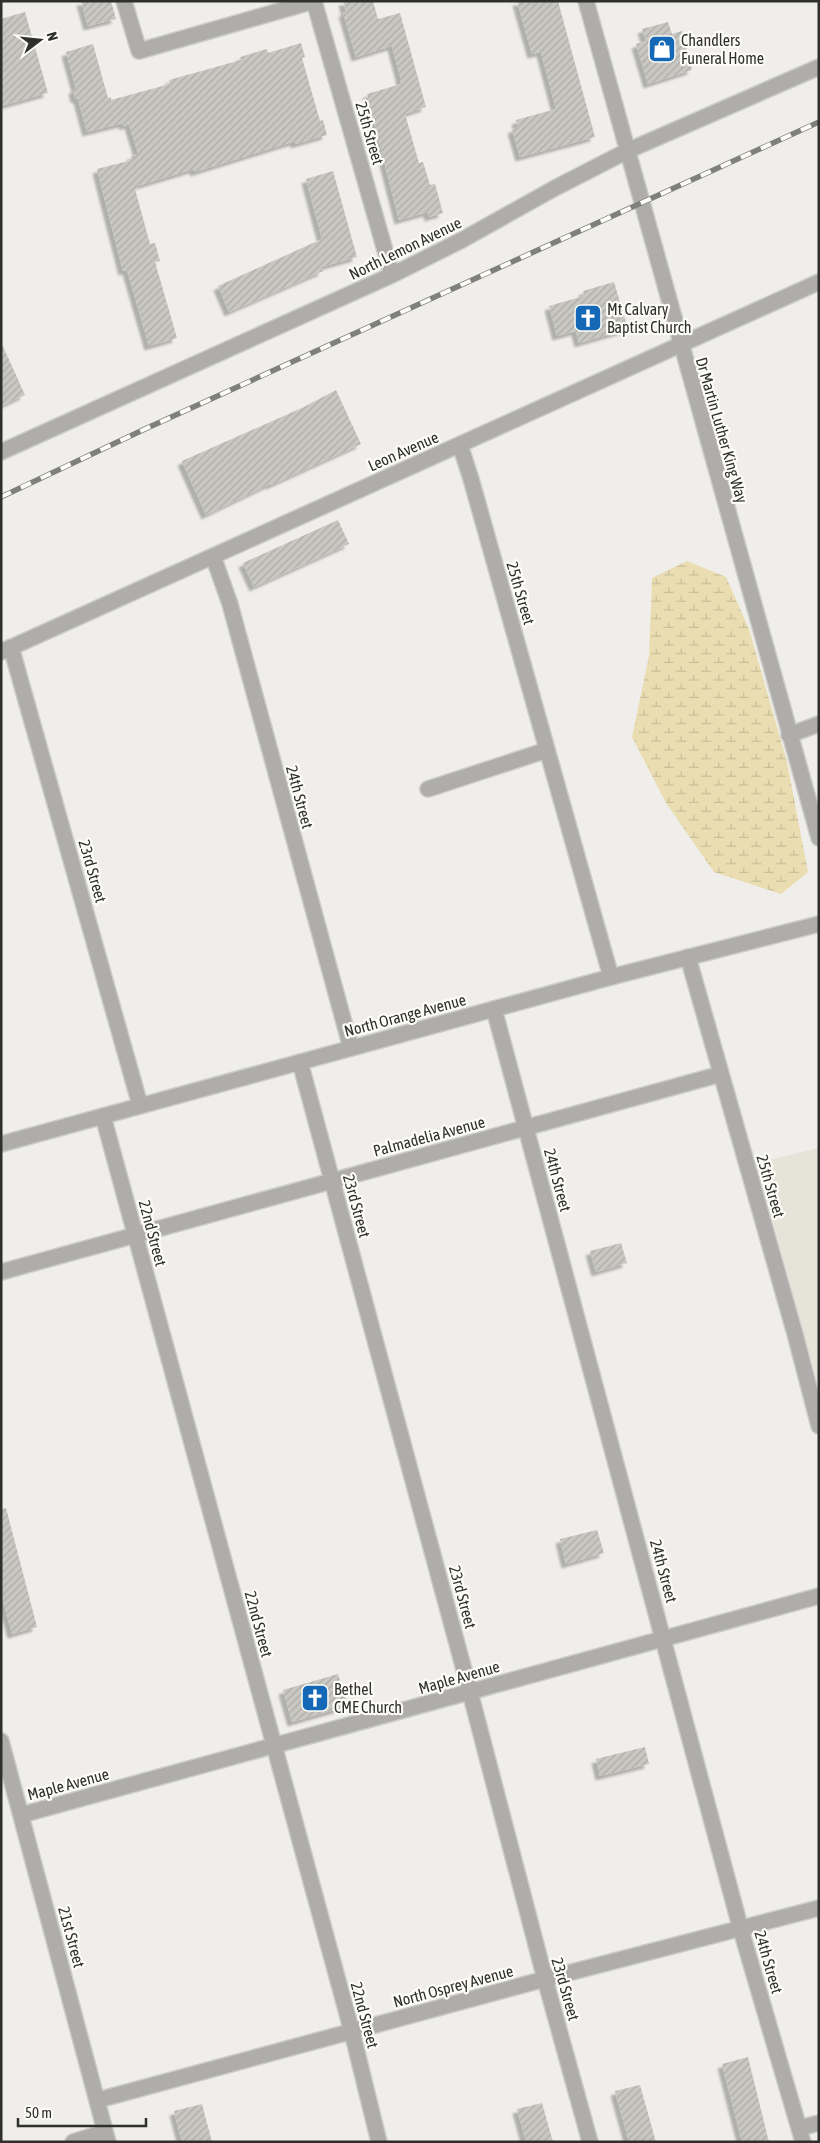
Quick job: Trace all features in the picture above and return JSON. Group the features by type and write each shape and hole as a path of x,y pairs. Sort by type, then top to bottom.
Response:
{"street":[{"path":"124,1 139,51 314,1"},
{"name":"25th Street","path":"314,1 392,275"},
{"name":"Dr Martin Luther King Way","path":"586,1 819,838"},
{"name":"North Lemon Avenue","path":"1,452 392,275 462,240 555,188 627,151 819,67"},
{"name":"Leon Avenue","path":"6,649 819,282"},
{"name":"25th Street","path":"460,445 611,977"},
{"name":"24th Street","path":"213,556 232,614 351,1048"},
{"name":"23rd Street","path":"6,649 140,1105"},
{"path":"789,734 819,724"},
{"path":"428,789 547,750"},
{"name":"North Orange Avenue","path":"1,1144 494,1008 819,924"},
{"name":"25th Street","path":"688,957 795,1334 819,1426"},
{"name":"24th Street","path":"494,1008 741,1930 801,2135"},
{"name":"23rd Street","path":"300,1062 590,2142"},
{"name":"Palmadelia Avenue","path":"1,1272 721,1074"},
{"name":"22nd Street","path":"103,1116 352,2032 379,2142"},
{"name":"Maple Avenue","path":"21,1815 819,1596"},
{"name":"21st Street","path":"1,1740 98,2100 106,2137"},
{"name":"North Osprey Avenue","path":"98,2100 819,1908"},
{"path":"801,2135 819,2123"},
{"path":"73,2142 106,2137"}],"shaded area":[{"path":"819,1148 819,1387 757,1163"}],"green space":[{"path":"687,561 726,577 749,629 787,762 808,872 781,894 714,872 666,803 632,737 649,656 652,578"}],"building":[{"path":"81,1 111,1 116,19 88,26"},
{"path":"343,1 373,1 378,19 400,13 426,107 405,114 419,163 423,162 430,185 435,184 443,213 429,217 428,212 399,220 367,94 401,84 400,76 392,46 356,57 343,12 346,12"},
{"path":"517,1 558,1 595,137 520,157 512,129 518,127 516,120 556,109 541,52 532,54"},
{"path":"25,12 48,93 1,106 1,19"},
{"name":"Chandlers Funeral Home","path":"668,22 672,34 682,31 692,70 648,84 636,44 646,41 642,29"},
{"path":"301,43 305,57 302,58 320,121 323,120 327,135 295,144 295,141 195,172 194,169 137,186 138,188 135,189 150,244 155,243 160,261 155,262 177,338 149,346 127,270 123,271 97,169 132,160 131,156 137,154 137,150 129,124 124,126 123,123 87,132 78,99 75,98 73,90 76,88 66,52 93,44 108,98 111,97 111,100 170,84 169,80 241,60 240,57 267,49 268,53"},
{"path":"333,171 357,257 321,267 323,271 229,312 218,286 322,239 306,179"},
{"name":"Mt Calvary Baptist Church","path":"614,282 628,329 579,343 576,331 557,336 549,306 584,296 583,291"},
{"path":"1,342 25,395 1,406"},
{"path":"336,390 361,444 270,484 206,515 182,461 304,407"},
{"path":"338,520 349,544 254,587 243,563"},
{"path":"621,1243 627,1263 596,1272 590,1251"},
{"path":"6,1508 37,1627 12,1634 1,1593 1,1509"},
{"path":"597,1530 604,1553 566,1564 560,1539"},
{"name":"Bethel CME Church","path":"338,1674 348,1706 292,1722 283,1690"},
{"path":"645,1747 649,1764 600,1776 596,1759"},
{"path":"748,2057 769,2142 742,2142 722,2064"},
{"path":"640,2085 656,2142 629,2142 615,2091"},
{"path":"542,2103 553,2142 526,2142 517,2109"},
{"path":"202,2104 212,2142 182,2142 174,2111"}],"railway":[{"path":"1,497 145,429 819,122"}],"place":[{"name":"Chandlers Funeral Home","path":"662,49"},
{"name":"Mt Calvary Baptist Church","path":"588,318"},
{"name":"Bethel CME Church","path":"315,1698"}]}
